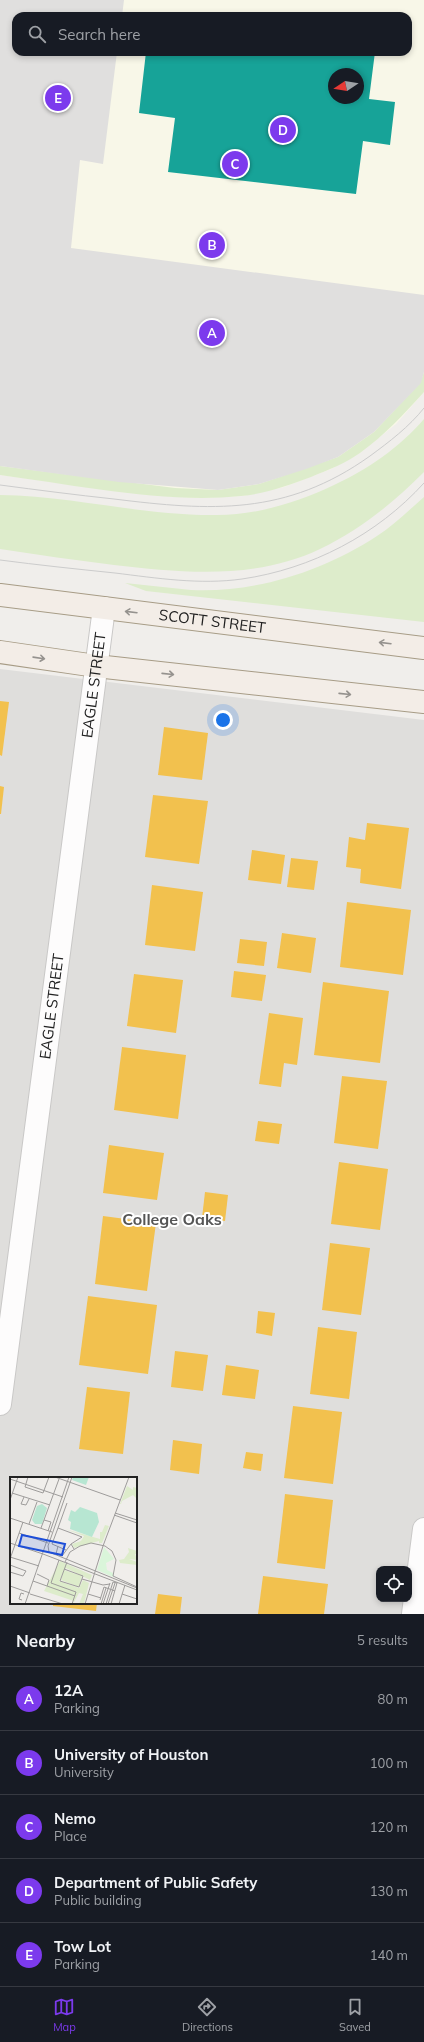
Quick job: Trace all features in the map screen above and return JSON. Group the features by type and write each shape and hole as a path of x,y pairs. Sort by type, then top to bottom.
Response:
{"main road":[{"name":"SCOTT STREET","path":"0,595 424,648"},
{"path":"0,652 96,666 424,702"}],"street":[{"name":"EAGLE STREET","path":"0,1404 104,608"},
{"path":"413,1614 424,1529"}],"shaded area":[{"path":"0,0 424,0 424,392 396,424 360,453 331,469 284,487 243,496 197,498 150,495 0,475"},
{"path":"0,0 124,0 122,12 12,12 12,56 116,56 103,164 80,160 71,248 424,295 424,372 421,383 374,432 338,457 259,484 218,490 119,482 0,466"},
{"path":"0,669 424,720 424,1614 0,1614"}],"green space":[{"path":"424,372 424,392 394,424 355,457 311,477 268,491 241,496 182,498 151,496 0,475 0,466 175,488 218,490 259,484 338,457 374,432 420,383"},
{"path":"424,419 424,472 388,505 349,533 335,542 295,559 270,566 244,570 192,572 114,565 0,549 0,495 27,496 190,514 217,515 248,513 292,502 346,479 371,465 394,448"},
{"path":"424,497 424,622 146,591 125,583 191,590 216,590 240,588 288,577 334,560 377,536"}],"building: Homes":[{"path":"0,701 9,702 2,756 0,755"},
{"path":"164,727 208,733 202,780 158,775"},
{"path":"0,786 4,787 1,814 0,814"},
{"path":"153,795 208,801 199,864 145,857"},
{"path":"367,823 409,828 401,889 360,883 361,869 346,867 349,837 365,840"},
{"path":"252,850 285,855 281,884 248,880"},
{"path":"291,858 318,861 314,890 287,887"},
{"path":"152,885 203,892 195,951 145,945"},
{"path":"347,902 411,910 403,975 340,967"},
{"path":"282,933 316,938 311,973 277,968"},
{"path":"240,939 267,942 264,966 237,963"},
{"path":"234,971 266,975 262,1001 231,997"},
{"path":"134,974 183,980 176,1033 127,1026"},
{"path":"323,982 389,991 380,1063 314,1055"},
{"path":"269,1013 303,1018 297,1065 284,1063 281,1087 259,1084"},
{"path":"122,1047 186,1055 178,1119 114,1110"},
{"path":"342,1076 387,1081 378,1149 334,1143"},
{"path":"258,1121 282,1124 279,1144 255,1141"},
{"path":"109,1145 164,1153 157,1200 103,1193"},
{"path":"339,1162 388,1169 380,1230 331,1224"},
{"path":"205,1192 228,1195 225,1221 202,1218"},
{"path":"103,1216 156,1223 147,1291 95,1284"},
{"path":"330,1243 370,1248 361,1315 322,1310"},
{"path":"88,1296 157,1305 148,1374 79,1365"},
{"path":"258,1311 275,1313 272,1336 256,1333"},
{"path":"318,1327 357,1332 349,1399 310,1394"},
{"path":"175,1351 208,1355 203,1391 171,1387"},
{"path":"226,1365 259,1370 255,1399 222,1395"},
{"path":"87,1387 130,1392 123,1454 79,1449"},
{"path":"293,1406 342,1412 333,1484 284,1478"},
{"path":"173,1440 202,1444 199,1474 170,1470"},
{"path":"246,1452 263,1454 261,1471 243,1468"},
{"path":"285,1494 333,1500 325,1569 277,1563"},
{"path":"263,1576 328,1584 324,1614 258,1614"},
{"path":"158,1594 182,1597 180,1614 155,1614"},
{"path":"53,1604 97,1604 96,1611 53,1606"}],"building: Public":[{"path":"146,56 374,56 369,99 395,102 390,145 363,141 356,194 168,172 175,118 139,113"}],"tram line":[{"path":"0,485 183,506 247,504 278,499 308,490 339,476 370,456 391,440 412,422 424,408"},
{"path":"0,560 162,579 194,581 226,581 242,579 293,567 318,558 341,547 364,534 385,519 406,502 424,483"}],"place":[{"name":"Tow Lot","path":"58,98"},
{"name":"Department of Public Safety","path":"283,130"},
{"name":"Nemo","path":"235,164"},
{"name":"University of Houston","path":"212,245"},
{"name":"12A","path":"212,333"}],"district":[{"name":"College Oaks","path":"172,1219"}]}
